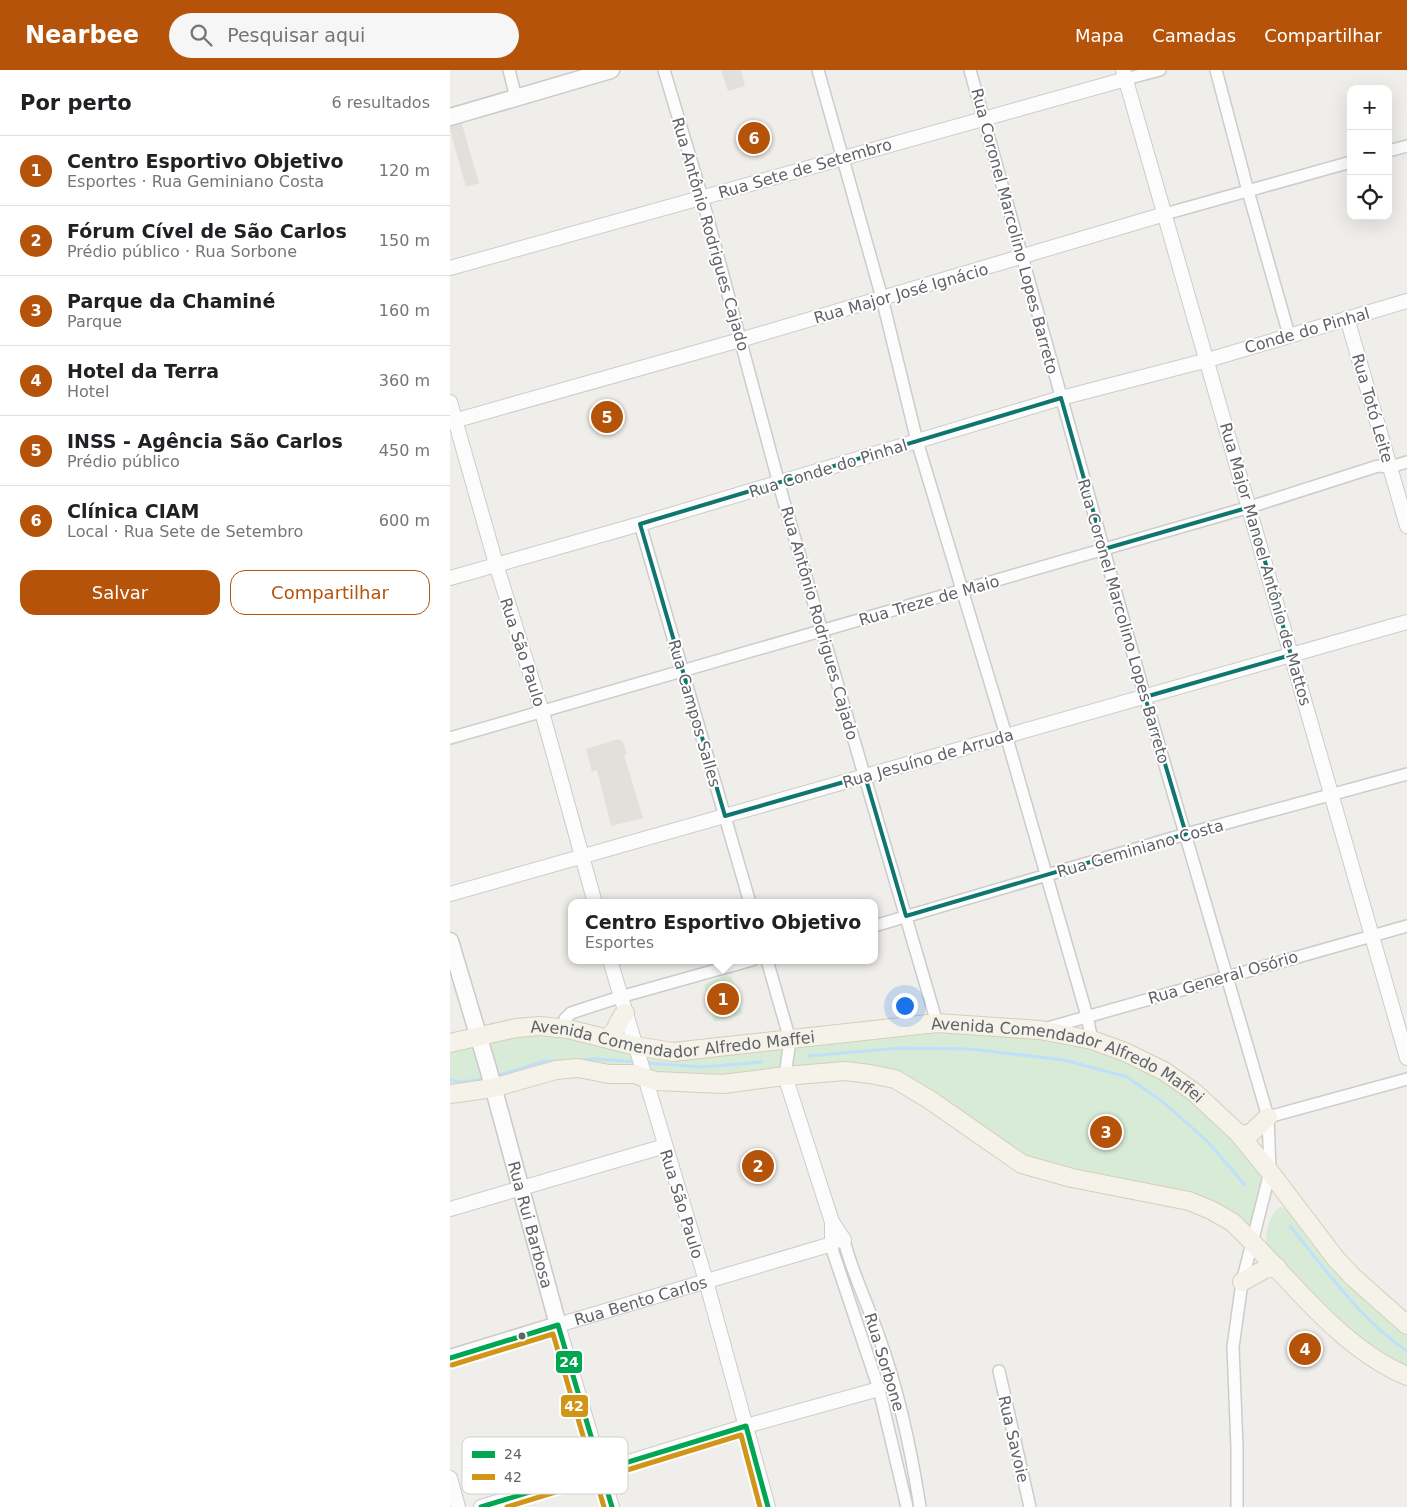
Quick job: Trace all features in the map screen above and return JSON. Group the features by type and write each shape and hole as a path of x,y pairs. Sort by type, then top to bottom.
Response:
{"main road":[{"path":"450,117 611,70"},
{"name":"Rua Rui Barbosa","path":"450,941 488,1068 558,1325"},
{"path":"608,1038 612,1036 617,1027 623,1005"},
{"name":"Avenida Comendador Alfredo Maffei","path":"450,1042 516,1028 540,1026 568,1029 608,1038 637,1050 673,1052 936,1023 1040,1030 1092,1040 1125,1052 1164,1071 1194,1092 1238,1133 1336,1259 1370,1294 1407,1325"},
{"path":"450,1094 492,1087 556,1070 578,1068 610,1074 634,1074 656,1081 723,1084 844,1071 894,1079 930,1100 1022,1164 1072,1178 1148,1191 1189,1201 1211,1210 1232,1222 1253,1241 1339,1331 1372,1359 1407,1376"},
{"path":"1238,1133 1249,1135 1268,1117"},
{"path":"1242,1282 1266,1269 1277,1268"},
{"name":"Rua Bento Carlos","path":"450,1358 558,1325"}],"street":[{"path":"509,70 516,98"},
{"name":"Rua Antônio Rodrigues Cajado","path":"664,70 702,197 779,482 936,1023"},
{"path":"818,70 882,298 917,442 1006,735 1045,876 1087,1016 1092,1040"},
{"name":"Rua Coronel Marcolino Lopes Barreto","path":"970,70 1145,698 1268,1117 1270,1172 1242,1282 1233,1347 1237,1507"},
{"name":"Rua Sete de Setembro","path":"450,268 984,118 1125,75 1160,70"},
{"path":"1216,70 1288,334"},
{"name":"Rua Major Manoel Antônio de Mattos","path":"1125,75 1407,1058"},
{"path":"1392,150 1407,146"},
{"name":"Rua Major José Ignácio","path":"453,422 740,340 1165,214 1347,163"},
{"name":"Conde do Pinhal","path":"1208,360 1288,334 1407,301"},
{"name":"Rua Totó Leite","path":"1347,318 1407,526"},
{"name":"Rua Conde do Pinhal","path":"450,578 640,524 1061,398 1208,360"},
{"name":"Rua São Paulo","path":"450,402 453,422 542,712 594,899"},
{"name":"Rua Treze de Maio","path":"450,738 1250,507 1378,466 1390,467 1407,462"},
{"name":"Rua Campos Salles","path":"640,524 749,899"},
{"name":"Rua Jesuíno de Arruda","path":"450,894 1407,622"},
{"name":"Rua Geminiano Costa","path":"878,925 1186,834 1407,774"},
{"name":"Rua General Osório","path":"1040,1030 1407,926"},
{"name":"Rua São Paulo","path":"611,964 706,1281 768,1507"},
{"path":"568,1029 565,1025 567,1015 623,1005 741,964"},
{"path":"768,964 790,1040"},
{"name":"Rua Sorbone","path":"790,1040 785,1076 838,1242 879,1389 907,1507"},
{"path":"1268,1117 1407,1079"},
{"path":"450,1209 665,1146"},
{"name":"Rua Sorbone","path":"838,1242 879,1337 898,1394 913,1463 920,1507"},
{"name":"Rua Bento Carlos","path":"558,1325 838,1242"},
{"name":"Rua Rui Barbosa","path":"558,1325 592,1437"},
{"name":"Rua Savoie","path":"999,1371 1030,1507"},
{"path":"628,1462 746,1426 879,1389"},
{"path":"897,1467 913,1463"},
{"path":"450,1478 458,1507"},
{"path":"481,1507 524,1494"},
{"name":"Rua Rui Barbosa","path":"608,1494 612,1507"}],"highlighted area":[{"path":"1061,398 1104,549 1250,507 1291,655 1145,697 1186,834 906,916 865,776 725,816 640,524"}],"shaded area":[{"path":"721,70 741,70 745,86 728,91"},
{"path":"461,121 479,183 466,187 450,130 450,124"},
{"path":"618,739 623,742 627,754 624,755 643,818 611,826 597,770 592,772 586,749"}],"green space":[{"path":"727,976 732,977 743,1014 714,1022 704,985 710,981"},
{"path":"937,1023 1040,1030 1164,1071 1270,1172 1253,1241 1232,1222 1047,1172 870,1074 723,1084 578,1068 450,1094 450,1043 516,1028 673,1052"},
{"path":"1281,1207 1285,1207 1407,1332 1407,1367 1367,1345 1342,1323 1267,1246 1266,1236 1269,1224 1274,1214"}],"waterway":[{"path":"808,1056 899,1048 970,1049 1064,1060 1127,1077 1163,1102 1208,1142 1245,1185"},
{"path":"578,1060 596,1059 637,1062"},
{"path":"496,1076 545,1061 565,1061"},
{"path":"646,1063 703,1067 762,1062"},
{"path":"450,1080 462,1082 485,1079"},
{"path":"1290,1226 1344,1293 1374,1324 1407,1351"}],"transit line":[{"name":"24","path":"450,1358 558,1325 591,1437"},
{"name":"42","path":"452,1365 553,1334 583,1437"},
{"name":"24","path":"628,1462 746,1426 768,1507"},
{"name":"42","path":"628,1470 741,1435 760,1507"},
{"name":"24","path":"481,1507 524,1494"},
{"name":"42","path":"507,1507 549,1494"},
{"name":"42","path":"600,1494 604,1507"},
{"name":"24","path":"608,1494 612,1507"}],"place":[{"name":"Clínica CIAM","path":"754,138"},
{"name":"INSS - Agência São Carlos","path":"607,417"},
{"name":"Centro Esportivo Objetivo","path":"723,999"},
{"name":"Parque da Chaminé","path":"1106,1132"},
{"name":"Fórum Cível de São Carlos","path":"758,1166"},
{"name":"Hotel da Terra","path":"1305,1349"}]}
